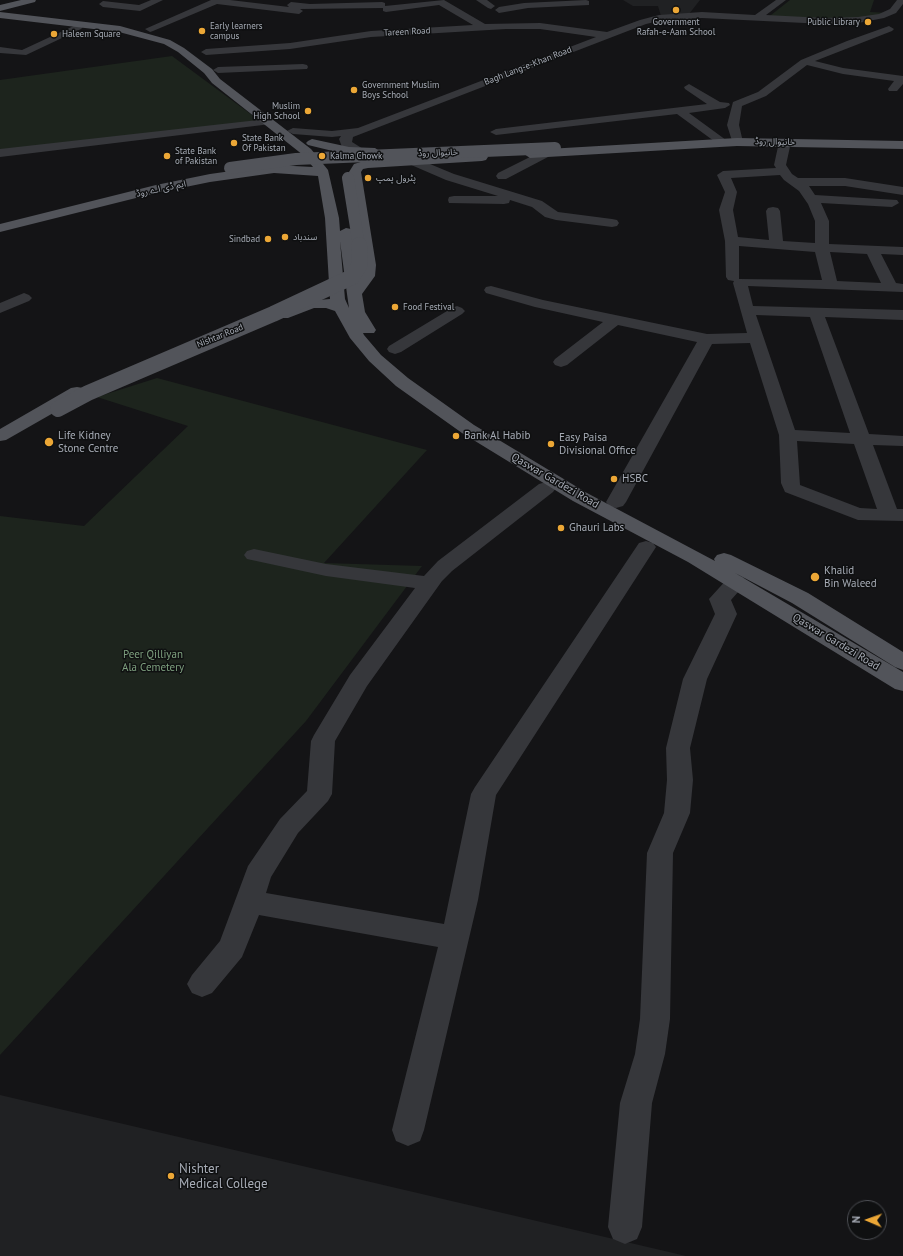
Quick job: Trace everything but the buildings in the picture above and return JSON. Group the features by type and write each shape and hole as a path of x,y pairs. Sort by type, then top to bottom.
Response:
{"main road":[{"path":"0,4 32,0"},
{"path":"0,8 17,2"},
{"path":"17,2 13,8 21,16 123,26 155,32 174,39 199,53 292,136 307,152 326,180"},
{"path":"0,13 120,29 167,42 181,50 208,71 216,81 267,122 292,136 315,145 331,154 346,174 351,164 361,161 413,161"},
{"name":"ایم ڈی اے روڈ","path":"0,216 154,179 267,159 286,151 292,136"},
{"name":"خانیوال روڈ","path":"231,169 297,161 552,151 722,142 903,145"},
{"path":"315,145 362,152 601,145 648,146"},
{"path":"315,145 331,167 341,189 357,312 369,331 405,371 458,408 539,460 800,598 903,662"},
{"path":"354,294 368,276 369,265 355,172 358,167 413,161 663,145"},
{"name":"ایم ڈی اے روڈ","path":"0,227 117,194 231,169"},
{"name":"ایم ڈی اے روڈ","path":"0,219 161,181 231,169"},
{"name":"ایم ڈی اے روڈ","path":"0,227 149,191 217,177 274,169 306,170 326,180"},
{"name":"Nishtar Road","path":"0,436 58,409 88,393 273,314 352,277 360,264 346,174"},
{"name":"Qaswar Gardezi Road","path":"326,180 335,247 334,276 336,292 341,308 358,338 375,358 402,382 468,429 580,497 695,558 903,683"},
{"path":"31,421 62,399 110,376 301,296 320,286 334,276"},
{"path":"31,421 47,420 105,392 302,307 327,303 341,308"},
{"name":"Nishtar Road","path":"0,445 31,421"}],"street":[{"path":"111,0 103,4 140,8 159,0"},
{"path":"480,0 495,8 586,3 580,0"},
{"path":"513,0 555,22 556,28"},
{"path":"757,18 782,0"},
{"path":"757,18 825,21 858,20 881,16 893,11 902,0"},
{"path":"150,29 217,1 310,7 382,3 410,6 442,2 483,27"},
{"path":"382,3 415,31"},
{"path":"96,18 122,6"},
{"path":"410,6 422,14"},
{"name":"Bagh Lang-e-Khan Road","path":"358,131 608,35 659,18 704,10 729,15 757,18"},
{"path":"436,21 448,29"},
{"name":"Tareen Road","path":"206,52 290,46 371,34 483,27 523,26 556,28 608,35"},
{"path":"0,50 22,53 78,27"},
{"path":"737,142 732,125 737,104 762,94 805,62 850,43 889,29"},
{"path":"322,30 330,39"},
{"path":"290,46 289,59 312,59"},
{"path":"805,62 843,71 901,76 902,79 893,89"},
{"path":"218,70 303,67"},
{"path":"496,132 722,105 689,87"},
{"path":"680,111 722,142"},
{"path":"0,154 267,122"},
{"path":"292,136 358,131"},
{"path":"358,131 349,135 345,139 346,144 362,152"},
{"path":"785,142 780,165 783,171 804,188 812,199 822,221 822,248 831,285"},
{"path":"502,176 552,151"},
{"path":"413,161 450,177 525,200 544,208 547,212 556,216 612,223"},
{"path":"733,277 732,240 726,210 731,192 723,174 783,171"},
{"path":"797,182 845,182 903,190"},
{"path":"812,199 892,203"},
{"path":"454,200 525,200"},
{"path":"773,211 776,244"},
{"path":"732,240 822,248 903,251"},
{"path":"872,250 896,287"},
{"path":"816,312 863,439 896,515 858,514 797,492 792,488 788,436 740,284 742,282 896,287"},
{"path":"491,290 540,304 707,339 756,338"},
{"path":"0,308 24,298"},
{"path":"747,310 903,315"},
{"path":"395,349 458,311"},
{"path":"561,362 615,320"},
{"path":"616,502 707,339"},
{"path":"788,436 903,441"},
{"path":"202,984 232,948 250,902 258,874 290,826 319,794 323,741 358,681 430,583 445,566 546,488"},
{"path":"408,1130 464,900 484,794 646,547"},
{"path":"254,555 326,570 430,583"},
{"path":"625,1226 636,1104 650,1054 655,1019 660,853 677,813 680,780 678,748 696,679 726,614 720,599 726,590 736,582"},
{"path":"250,902 455,938"}],"shaded area":[{"name":"Government Rafah-e-Aam School","path":"623,0 700,0 689,14 661,16 658,6 633,6"},
{"name":"Nishter Medical College","path":"0,1095 686,1256 0,1256"}],"green space":[{"path":"790,0 874,0 870,12 888,13 874,18 766,19"},
{"path":"172,56 260,121 0,154 0,80"},
{"name":"Peer Qilliyan Ala Cemetery","path":"157,378 427,450 324,563 422,566 306,721 0,1055 0,516 84,526 188,426 97,397"}],"place":[{"name":"Government Rafah-e-Aam School","path":"676,10"},
{"name":"Public Library","path":"868,22"},
{"name":"Early learners campus","path":"202,31"},
{"name":"Haleem Square","path":"54,34"},
{"name":"Government Muslim Boys School","path":"354,90"},
{"name":"Muslim High School","path":"308,111"},
{"name":"State Bank Of Pakistan","path":"234,143"},
{"name":"State Bank of Pakistan","path":"167,156"},
{"name":"Kalma Chowk","path":"322,156"},
{"name":"پٹرول پمپ","path":"368,178"},
{"name":"سندباد","path":"285,237"},
{"name":"Sindbad","path":"268,239"},
{"name":"Food Festival","path":"395,307"},
{"name":"Bank Al Habib","path":"456,436"},
{"name":"Life Kidney Stone Centre","path":"49,442"},
{"name":"Easy Paisa Divisional Office","path":"551,444"},
{"name":"HSBC","path":"614,479"},
{"name":"Ghauri Labs","path":"561,528"},
{"name":"Khalid Bin Waleed","path":"815,577"},
{"name":"Nishter Medical College","path":"171,1176"}]}
